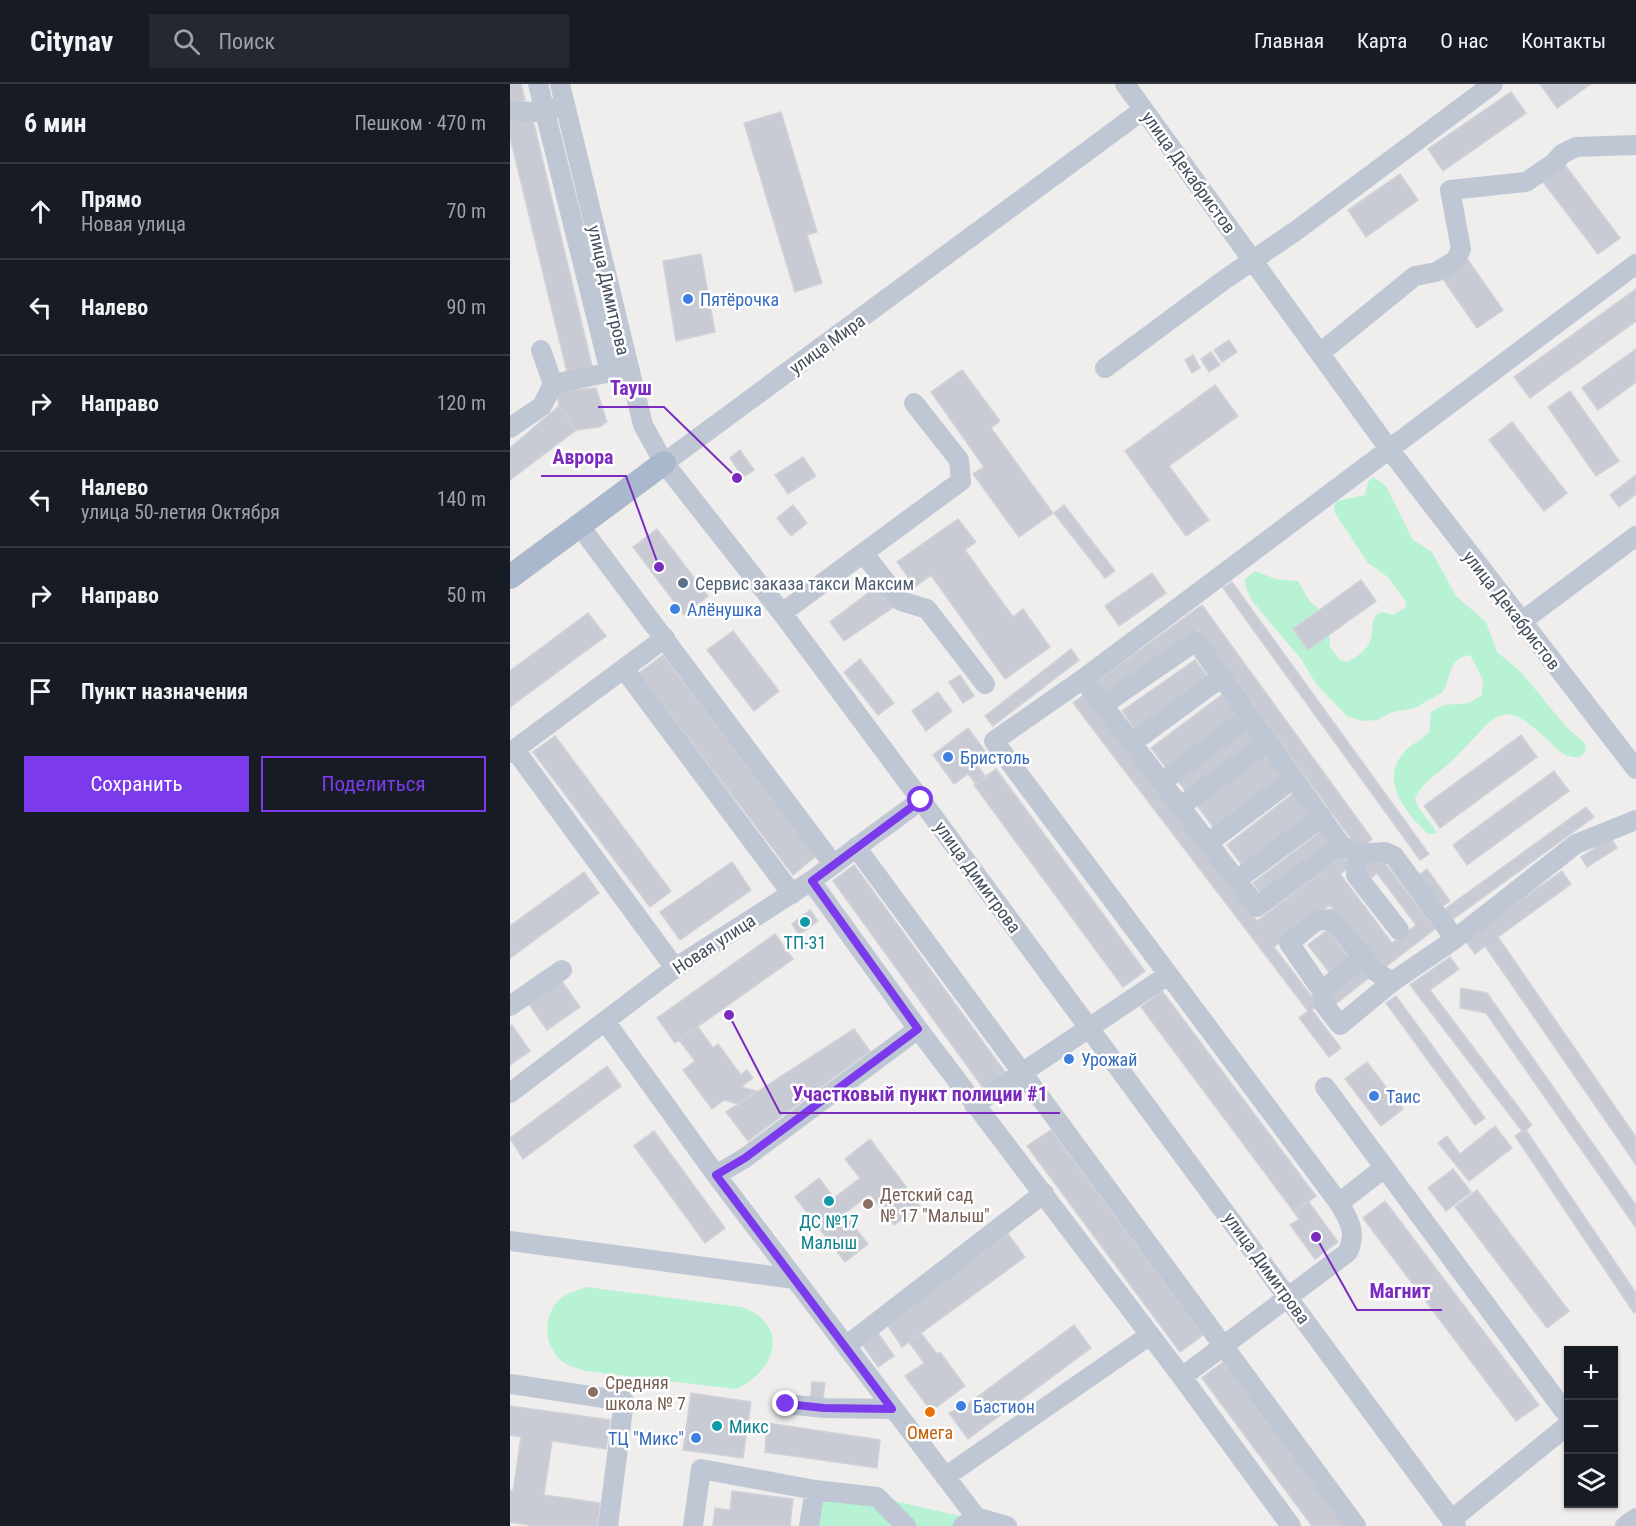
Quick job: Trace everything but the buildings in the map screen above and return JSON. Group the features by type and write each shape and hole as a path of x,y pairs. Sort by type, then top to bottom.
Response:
{"main road":[{"name":"улица Мира","path":"510,577 664,463"}],"street":[{"path":"538,84 619,370 553,384"},
{"name":"улица Димитрова","path":"560,84 619,370 643,425 664,463 782,613 1454,1523"},
{"name":"улица Декабристов","path":"1125,84 1389,449 1636,770"},
{"path":"1105,368 1493,84"},
{"path":"510,111 544,111 565,106"},
{"name":"улица Мира","path":"664,463 1143,110"},
{"path":"1320,353 1415,276 1436,272 1456,260 1461,249 1450,190 1526,182 1554,164 1562,154 1576,147 1636,145"},
{"path":"1182,1377 1287,1295 1348,1252 1353,1235 1352,1224 1339,1203 994,741 1083,679 1636,264"},
{"path":"510,428 542,406 553,384 541,350"},
{"path":"782,613 961,481 959,460 914,403"},
{"path":"579,525 833,864"},
{"path":"1521,622 1636,536"},
{"path":"864,554 901,601 927,609 985,684"},
{"path":"665,638 512,752 675,968"},
{"path":"1103,705 1196,641 1322,817 1350,849 1356,875 1399,930"},
{"path":"624,669 792,894"},
{"path":"1132,743 1222,677"},
{"path":"1083,679 1257,907 1350,849 1385,852 1394,856 1455,939"},
{"path":"1162,782 1250,716"},
{"path":"1181,806 1268,742"},
{"path":"1208,843 1294,778"},
{"name":"Новая улица","path":"510,1093 675,968 812,881 921,800"},
{"path":"1237,880 1322,817"},
{"path":"1392,982 1375,971 1331,919 1316,921 1289,943 1322,991 1323,1003 1340,1025 1392,982 1455,939 1576,844 1636,820"},
{"path":"856,847 1356,1526"},
{"path":"812,881 974,1105 1044,1193 1291,1526"},
{"path":"1322,991 1363,957"},
{"path":"510,1006 562,970"},
{"path":"974,1105 1168,975"},
{"path":"605,1022 716,1175 945,1477 969,1522 1007,1526"},
{"path":"716,1175 745,1158 918,1029"},
{"path":"1325,1087 1564,1409"},
{"path":"1339,1203 1384,1168"},
{"path":"846,1346 1044,1193"},
{"path":"510,1241 795,1279"},
{"path":"945,1477 1150,1335"},
{"path":"510,1384 624,1401 609,1526"},
{"path":"786,1404 824,1408 892,1409"},
{"path":"1454,1523 1564,1429"},
{"path":"693,1526 701,1469 815,1490 877,1497 906,1526"},
{"path":"809,1526 815,1490"},
{"path":"1625,1526 1636,1518"}],"green space":[{"path":"1373,477 1386,486 1413,540 1432,552 1456,596 1486,622 1497,652 1521,672 1568,729 1585,743 1586,751 1580,757 1571,757 1561,752 1522,719 1502,715 1493,720 1452,761 1429,780 1415,798 1436,833 1428,834 1403,805 1394,783 1394,772 1406,750 1429,732 1431,712 1444,705 1469,703 1482,695 1483,680 1470,655 1454,664 1443,692 1415,708 1392,712 1377,720 1362,721 1347,716 1316,684 1301,659 1253,602 1246,588 1245,579 1255,571 1276,579 1298,581 1310,602 1322,611 1329,627 1330,647 1340,660 1347,662 1362,652 1371,639 1375,616 1379,613 1393,615 1405,608 1406,602 1388,577 1368,563 1335,513 1334,506 1337,501 1365,495 1368,482"},
{"path":"586,1287 742,1307 757,1315 767,1325 772,1336 769,1359 750,1381 736,1389 585,1371 570,1366 552,1350 548,1334 549,1317 560,1299"},
{"path":"815,1490 877,1497 1004,1526 809,1526"}],"place":[{"name":"Пятёрочка","path":"688,299"},
{"name":"Тауш","path":"737,478"},
{"name":"Аврора","path":"659,567"},
{"name":"Сервис заказа такси Максим","path":"683,583"},
{"name":"Алёнушка","path":"675,609"},
{"name":"Бристоль","path":"948,757"},
{"name":"ТП-31","path":"805,922"},
{"name":"Участковый пункт полиции #1","path":"729,1015"},
{"name":"Урожай","path":"1069,1059"},
{"name":"Таис","path":"1374,1096"},
{"name":"ДС №17 Малыш","path":"829,1201"},
{"name":"Детский сад № 17 \"Малыш\"","path":"868,1204"},
{"name":"Магнит","path":"1316,1237"},
{"name":"Средняя школа № 7","path":"593,1392"},
{"name":"Бастион","path":"961,1406"},
{"name":"Омега","path":"930,1412"},
{"name":"Микс","path":"717,1426"},
{"name":"ТЦ \"Микс\"","path":"696,1438"}],"route":[{"path":"786,1404 824,1408 892,1409 716,1175 745,1158 918,1029 812,881 921,800"}]}
